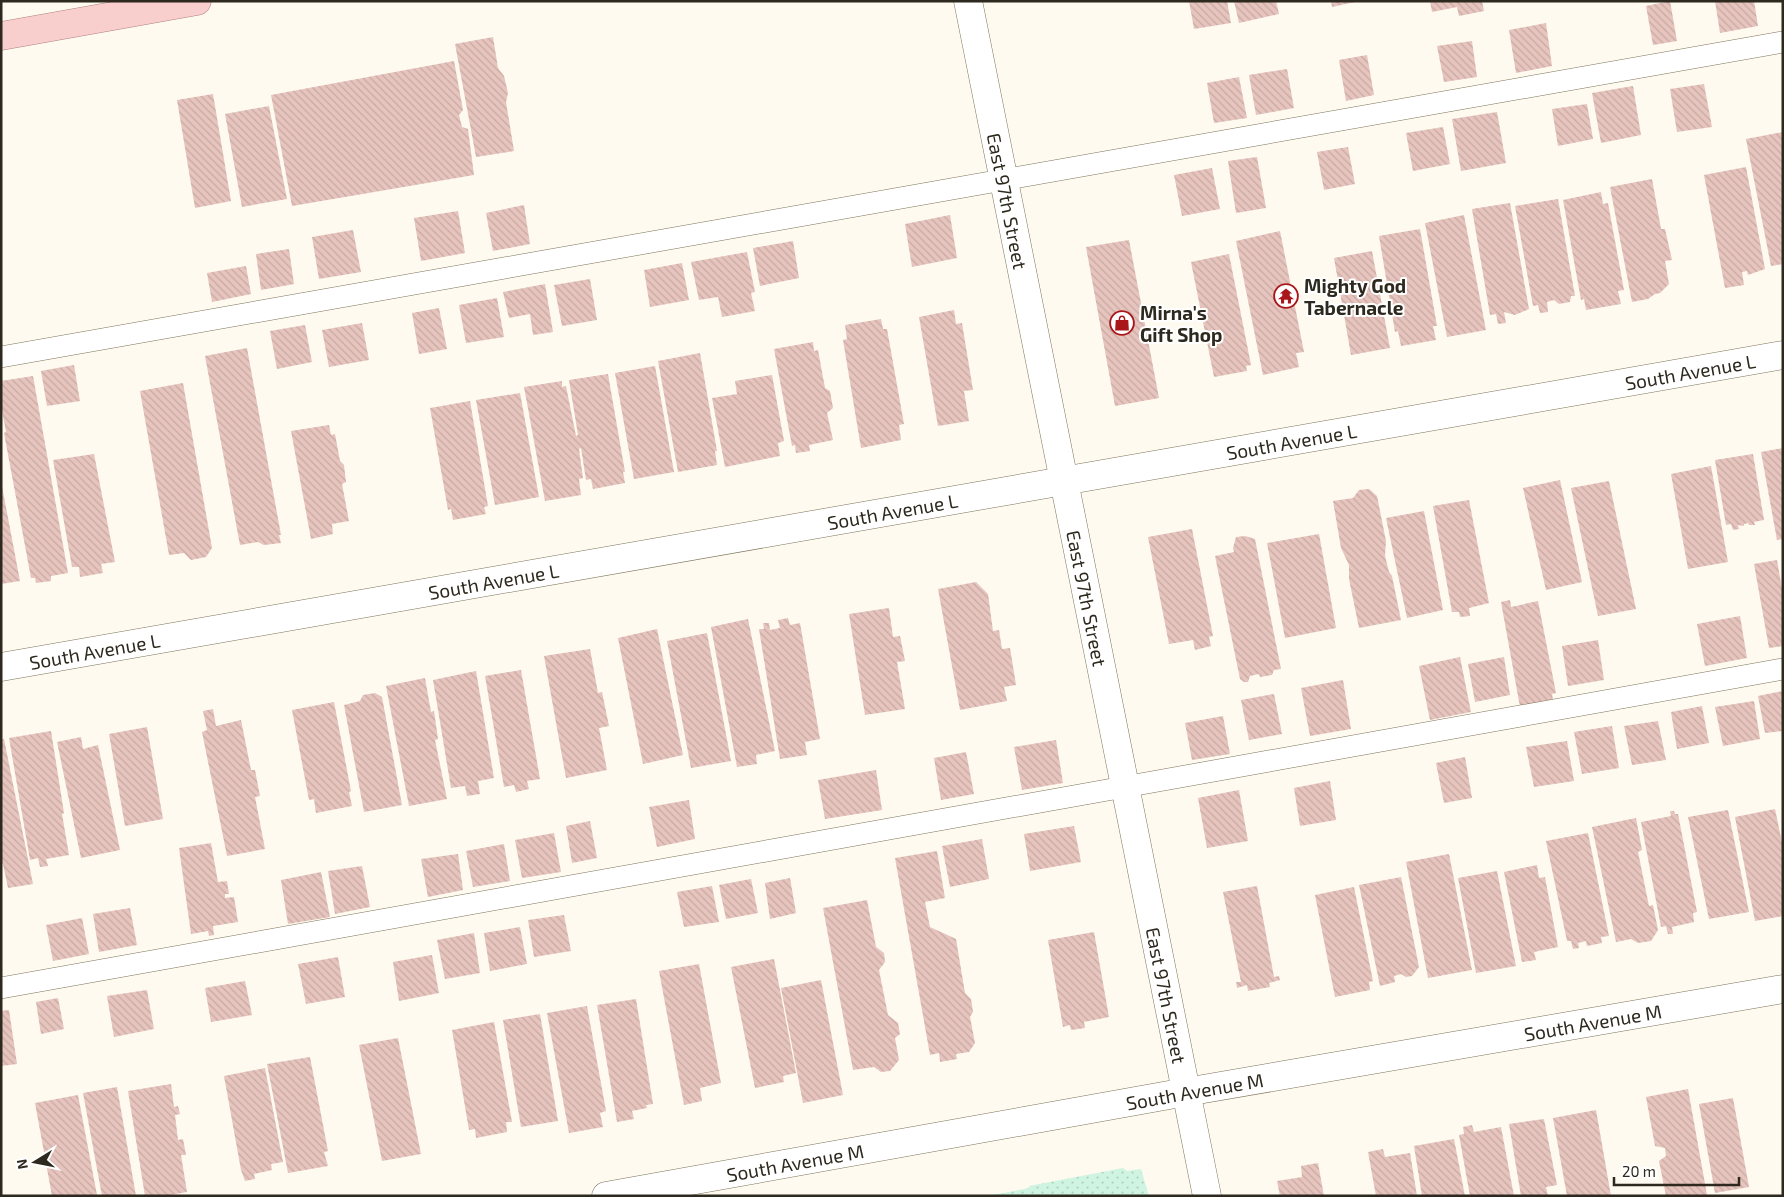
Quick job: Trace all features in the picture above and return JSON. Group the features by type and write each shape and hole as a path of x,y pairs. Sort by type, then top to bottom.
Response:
{"main road":[{"path":"1,36 197,1"}],"street":[{"name":"East 97th Street","path":"968,1 1206,1196"},
{"name":"South Avenue L","path":"1,667 1783,355"},
{"name":"South Avenue M","path":"606,1196 1783,988"}],"lane":[{"path":"1,357 1783,42"},
{"path":"1,988 1783,669"}],"green space":[{"path":"1123,1168 1127,1171 1141,1169 1149,1196 988,1196 1029,1188 1029,1186"}],"building":[{"path":"1189,1 1227,1 1231,23 1194,29"},
{"path":"1234,1 1276,1 1279,14 1239,23"},
{"path":"1331,1 1355,1 1355,2 1332,7"},
{"path":"1430,1 1482,1 1484,11 1459,16 1457,7 1432,12"},
{"path":"1670,1 1677,41 1653,45 1646,6"},
{"path":"1715,1 1754,1 1758,26 1720,33"},
{"path":"1546,23 1552,66 1516,73 1509,30"},
{"path":"493,37 498,68 504,76 508,93 506,102 514,151 476,157 455,44"},
{"path":"1472,41 1477,77 1444,82 1437,46"},
{"path":"1367,55 1374,95 1346,101 1339,60"},
{"path":"454,61 463,110 459,115 462,127 468,129 474,175 292,206 271,95"},
{"path":"1287,69 1294,108 1256,115 1249,75"},
{"path":"1239,77 1247,118 1214,123 1207,83"},
{"path":"1704,84 1712,127 1677,132 1670,89"},
{"path":"1633,86 1641,135 1601,143 1592,93"},
{"path":"213,94 231,201 195,208 177,100"},
{"path":"1587,104 1593,139 1558,146 1552,109"},
{"path":"269,106 287,199 242,207 225,114"},
{"path":"1497,112 1506,163 1461,171 1452,119"},
{"path":"1443,127 1450,164 1413,171 1406,133"},
{"path":"1783,132 1783,264 1771,266 1746,139"},
{"path":"1348,147 1355,184 1324,190 1317,152"},
{"path":"1257,157 1266,208 1236,213 1228,161"},
{"path":"1746,167 1765,269 1748,275 1747,271 1742,272 1744,285 1725,288 1704,175"},
{"path":"1212,168 1220,209 1182,216 1174,175"},
{"path":"1652,179 1661,229 1665,229 1672,260 1665,261 1669,284 1660,293 1648,299 1632,302 1610,187"},
{"path":"1601,192 1603,204 1608,203 1624,290 1618,291 1621,304 1586,310 1584,299 1581,300 1563,200"},
{"path":"1558,199 1575,296 1571,296 1570,302 1559,304 1554,300 1547,302 1548,312 1540,313 1538,305 1533,306 1515,206"},
{"path":"1510,203 1529,309 1515,315 1504,312 1506,323 1498,324 1496,314 1490,315 1472,209"},
{"path":"524,205 530,244 493,251 486,213"},
{"path":"458,211 465,253 421,261 414,218"},
{"path":"950,215 957,258 912,267 905,224"},
{"path":"1464,215 1486,330 1447,337 1425,223"},
{"path":"1420,229 1437,326 1433,326 1436,340 1401,346 1398,331 1395,332 1379,236"},
{"path":"353,230 361,272 319,279 312,237"},
{"path":"1280,231 1304,352 1296,353 1299,367 1263,375 1236,241"},
{"name":"Mirna's Gift Shop","path":"1129,240 1159,398 1115,406 1086,247"},
{"path":"793,241 799,278 760,286 753,248"},
{"path":"289,249 294,284 261,290 256,254"},
{"path":"1372,251 1390,348 1351,355 1334,258"},
{"path":"747,252 755,292 751,293 755,311 722,317 718,297 699,300 691,262"},
{"path":"1229,254 1251,365 1246,366 1247,371 1214,377 1191,262"},
{"path":"682,263 689,300 650,307 644,270"},
{"path":"246,266 251,294 212,302 207,273"},
{"path":"590,279 597,320 562,326 554,285"},
{"path":"545,284 553,332 533,335 530,314 509,318 503,292"},
{"path":"497,298 504,337 466,343 459,305"},
{"path":"439,308 447,349 419,354 412,313"},
{"path":"954,310 956,324 962,323 973,390 964,391 969,421 938,426 919,317"},
{"path":"881,319 883,329 887,329 904,424 899,425 901,440 861,448 843,340 847,339 845,325"},
{"path":"362,323 369,360 329,367 322,330"},
{"path":"305,325 312,362 277,369 270,331"},
{"path":"813,342 814,351 818,350 825,388 830,391 833,408 827,413 833,440 809,445 810,451 796,453 795,445 792,446 774,349"},
{"path":"247,348 281,543 264,545 258,542 240,545 205,356"},
{"path":"700,353 717,451 715,451 717,465 678,472 658,361"},
{"path":"74,365 80,401 47,406 41,371"},
{"path":"655,366 674,472 634,479 615,373"},
{"path":"608,374 625,472 623,472 625,483 593,489 591,479 586,480 581,448 579,449 583,478 579,479 581,495 545,501 524,387 562,381 562,387 566,386 576,436 578,435 569,380"},
{"path":"772,375 784,441 778,443 780,456 725,467 712,398 737,394 735,381"},
{"path":"33,376 68,573 51,576 51,581 36,583 35,578 31,578 4,433 6,432 1,405 1,381"},
{"path":"183,383 212,548 206,557 191,560 184,553 169,555 140,391"},
{"path":"520,393 539,497 495,505 476,400"},
{"path":"470,401 488,506 484,507 486,514 453,520 451,509 448,510 430,408"},
{"path":"329,425 331,435 335,434 340,461 344,465 346,482 342,484 349,521 332,524 333,534 311,539 291,431"},
{"path":"1783,448 1783,539 1777,540 1761,452"},
{"path":"94,454 115,562 101,564 103,573 80,577 79,567 72,567 53,460"},
{"path":"1753,454 1764,520 1754,522 1755,525 1749,525 1748,523 1744,524 1744,526 1738,525 1739,529 1733,530 1731,524 1726,525 1715,460"},
{"path":"1711,466 1728,562 1688,569 1671,474"},
{"path":"1560,480 1582,582 1546,590 1523,488"},
{"path":"1,481 20,581 1,584"},
{"path":"1609,481 1636,609 1598,616 1571,488"},
{"path":"1369,489 1377,496 1386,541 1385,556 1389,572 1392,576 1401,620 1359,628 1349,579 1349,565 1341,548 1333,501 1353,498 1359,490"},
{"path":"1469,500 1489,603 1469,608 1470,616 1460,617 1459,612 1452,612 1433,506"},
{"path":"1424,511 1443,610 1407,618 1386,518"},
{"path":"1192,529 1213,636 1209,637 1211,646 1195,650 1193,640 1169,644 1148,537"},
{"path":"1319,534 1336,628 1285,638 1267,543"},
{"path":"1245,536 1255,539 1281,669 1274,670 1272,675 1260,677 1259,674 1250,676 1248,682 1240,679 1215,556 1234,552 1233,548 1236,537"},
{"path":"1777,560 1783,595 1783,646 1769,648 1754,564"},
{"path":"976,582 988,594 993,631 999,630 1002,649 1010,648 1016,685 1004,687 1007,701 960,710 938,589"},
{"path":"1510,600 1511,607 1538,601 1556,693 1552,694 1553,700 1520,707 1501,602"},
{"path":"889,608 893,637 900,636 905,661 897,662 905,709 865,715 849,614"},
{"path":"1740,616 1747,658 1705,666 1697,624"},
{"path":"788,618 790,625 800,623 820,739 805,742 807,755 780,759 759,629 764,629 763,623 769,623 770,630 780,628 778,620"},
{"path":"748,619 775,751 756,755 757,764 737,767 711,627"},
{"path":"657,629 683,755 643,764 618,638"},
{"path":"707,633 731,761 691,768 667,641"},
{"path":"1598,640 1604,680 1568,686 1562,646"},
{"path":"590,649 598,693 602,692 609,726 599,728 607,770 566,778 544,656"},
{"path":"1460,657 1471,712 1430,720 1419,666"},
{"path":"1504,657 1510,695 1475,702 1468,664"},
{"path":"521,670 540,779 527,781 529,789 516,792 514,785 504,787 485,676"},
{"path":"476,671 494,778 478,781 480,794 467,796 465,786 451,788 433,680"},
{"path":"425,678 431,712 434,711 438,739 435,740 447,799 409,806 386,686"},
{"path":"1343,680 1351,729 1310,736 1301,688"},
{"path":"1783,691 1783,731 1765,733 1758,696"},
{"path":"375,693 382,697 402,805 364,812 344,705 360,701 363,695"},
{"path":"1274,694 1282,734 1249,740 1241,700"},
{"path":"1754,701 1760,739 1723,746 1715,707"},
{"path":"334,702 351,791 349,792 352,806 316,813 314,799 309,800 292,710"},
{"path":"1702,706 1709,743 1677,749 1671,712"},
{"path":"213,709 216,726 241,720 251,770 255,770 260,796 255,797 265,849 227,856 202,732 207,730 203,711"},
{"path":"1223,716 1230,754 1192,760 1185,723"},
{"path":"1658,721 1666,760 1632,765 1624,726"},
{"path":"1612,726 1619,768 1582,774 1574,732"},
{"path":"147,727 163,819 125,826 109,734"},
{"path":"51,731 69,855 46,859 48,866 40,867 38,858 30,860 9,738"},
{"path":"81,737 83,749 98,745 120,850 81,858 57,742"},
{"path":"1,739 4,739 33,884 8,888 3,864 1,864"},
{"path":"1056,740 1063,783 1022,790 1014,747"},
{"path":"1567,741 1574,781 1534,787 1526,747"},
{"path":"966,752 974,794 941,800 934,758"},
{"path":"1465,757 1472,798 1444,803 1436,763"},
{"path":"876,770 882,810 825,819 818,780"},
{"path":"1330,781 1336,820 1300,826 1294,788"},
{"path":"1239,790 1248,841 1207,848 1198,798"},
{"path":"689,800 695,839 657,847 649,807"},
{"path":"1775,809 1783,847 1783,916 1755,921 1735,817"},
{"path":"1728,810 1749,912 1709,919 1688,817"},
{"path":"1670,811 1678,814 1697,912 1693,913 1694,922 1672,927 1673,934 1668,934 1666,926 1661,927 1641,822 1671,816"},
{"path":"1636,818 1642,850 1638,852 1649,906 1653,905 1658,930 1651,941 1638,943 1631,939 1616,942 1592,827"},
{"path":"590,821 597,858 572,863 566,826"},
{"path":"1074,826 1081,862 1030,871 1024,834"},
{"path":"554,833 561,872 522,878 515,840"},
{"path":"1588,833 1609,936 1601,937 1602,943 1587,946 1586,941 1578,943 1579,948 1573,949 1571,941 1567,941 1546,841"},
{"path":"982,839 989,879 950,887 942,846"},
{"path":"211,843 218,882 227,881 229,894 225,894 225,898 234,897 238,922 213,926 214,935 209,936 208,931 191,934 179,848"},
{"path":"504,844 510,881 473,887 466,851"},
{"path":"937,851 945,898 925,902 930,927 956,939 965,993 971,999 973,1012 970,1017 975,1043 969,1052 956,1054 957,1059 940,1062 939,1053 930,1055 895,858"},
{"path":"458,854 463,890 428,897 421,859"},
{"path":"1449,854 1472,970 1428,978 1406,862"},
{"path":"1537,865 1539,878 1545,877 1558,947 1534,952 1536,960 1522,962 1504,872"},
{"path":"362,866 370,907 335,914 328,871"},
{"path":"1497,871 1516,966 1476,973 1458,878"},
{"path":"321,872 330,917 288,924 281,880"},
{"path":"1401,877 1419,967 1412,976 1406,977 1401,974 1394,976 1395,982 1380,986 1359,885"},
{"path":"790,878 796,913 770,919 765,883"},
{"path":"751,879 758,913 726,919 719,885"},
{"path":"712,886 719,922 684,927 677,892"},
{"path":"1257,886 1274,977 1279,976 1280,980 1269,983 1270,987 1248,991 1247,985 1237,988 1236,982 1241,982 1223,892"},
{"path":"1354,887 1373,981 1369,982 1370,990 1335,997 1315,895"},
{"path":"867,900 876,947 884,953 885,962 879,970 888,1015 898,1023 900,1034 895,1038 899,1060 890,1071 881,1072 874,1067 853,1070 823,908"},
{"path":"130,908 137,945 99,952 93,914"},
{"path":"564,915 571,951 534,957 528,920"},
{"path":"82,918 89,954 53,961 46,925"},
{"path":"520,927 527,964 490,971 484,933"},
{"path":"1094,932 1109,1017 1084,1022 1085,1028 1071,1030 1070,1025 1063,1027 1048,940"},
{"path":"474,933 480,973 445,979 437,940"},
{"path":"432,955 439,993 399,1001 393,962"},
{"path":"338,957 345,997 306,1004 298,964"},
{"path":"774,959 796,1073 783,1076 784,1082 755,1088 731,967"},
{"path":"699,964 721,1083 700,1088 702,1101 684,1105 659,971"},
{"path":"821,980 843,1095 803,1103 781,988"},
{"path":"245,981 252,1015 211,1022 205,988"},
{"path":"147,990 154,1029 114,1037 107,996"},
{"path":"58,998 64,1029 41,1034 36,1002"},
{"path":"636,999 653,1104 646,1105 647,1108 632,1111 634,1119 617,1122 597,1005"},
{"path":"587,1006 606,1111 600,1113 603,1127 569,1133 547,1013"},
{"path":"9,1010 17,1064 1,1066 1,1011"},
{"path":"540,1014 558,1121 521,1127 503,1020"},
{"path":"494,1022 512,1122 506,1122 507,1132 476,1138 475,1129 469,1130 452,1030"},
{"path":"398,1038 421,1154 382,1161 359,1045"},
{"path":"310,1057 328,1151 324,1152 328,1166 288,1173 267,1064"},
{"path":"265,1068 283,1162 271,1164 272,1170 254,1174 255,1179 245,1181 241,1170 224,1076"},
{"path":"171,1084 174,1107 178,1106 180,1114 175,1115 178,1140 183,1139 186,1155 181,1155 187,1192 165,1196 145,1196 128,1091"},
{"path":"117,1087 136,1196 102,1196 83,1093"},
{"path":"1688,1089 1707,1195 1666,1196 1659,1161 1666,1156 1665,1148 1655,1146 1646,1097"},
{"path":"78,1095 97,1195 52,1196 35,1103"},
{"path":"1733,1098 1749,1187 1715,1193 1699,1104"},
{"path":"1596,1110 1611,1196 1567,1196 1553,1118"},
{"path":"1544,1119 1557,1185 1546,1187 1548,1196 1521,1196 1509,1124"},
{"path":"1472,1125 1474,1132 1501,1127 1514,1196 1470,1196 1459,1135 1464,1134 1463,1127"},
{"path":"1454,1139 1465,1196 1422,1196 1414,1146"},
{"path":"1383,1149 1385,1157 1410,1153 1417,1196 1376,1196 1368,1152"},
{"path":"1318,1163 1324,1196 1280,1196 1277,1181 1302,1177 1301,1166"}],"place":[{"name":"Mighty God Tabernacle","path":"1286,296"},
{"name":"Mirna's Gift Shop","path":"1122,323"}]}
